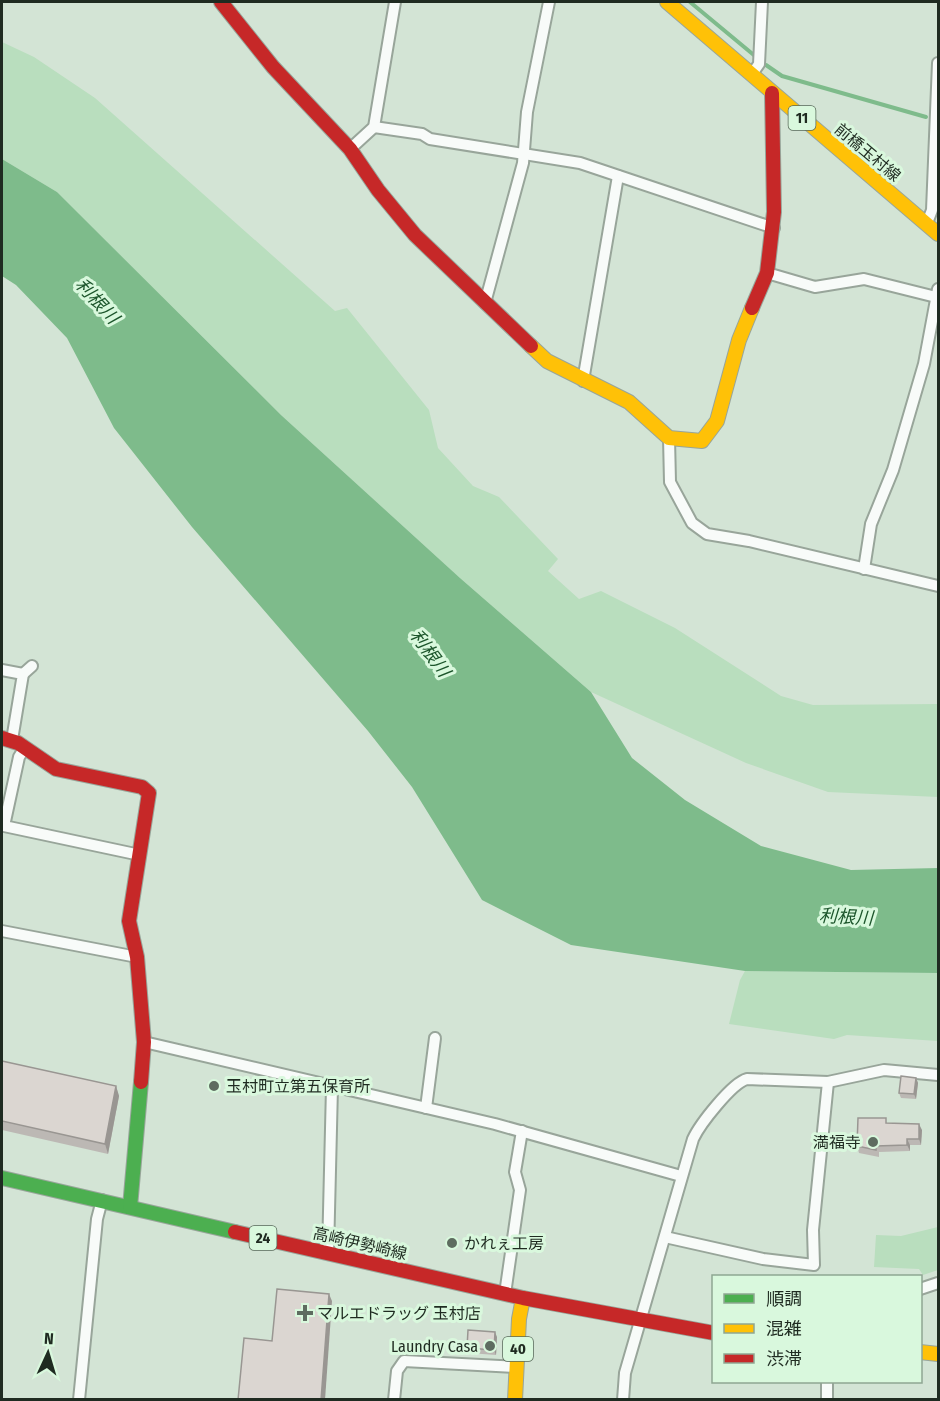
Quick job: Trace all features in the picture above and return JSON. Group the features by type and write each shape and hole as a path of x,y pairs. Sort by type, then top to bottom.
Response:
{"street":[{"path":"221,2 273,67 350,148 378,190 415,235 547,361 628,402 669,438 702,441 717,421 739,340 767,273 774,228 772,93"},
{"path":"350,148 374,127 395,2"},
{"path":"485,303 525,153 527,112 549,2"},
{"name":"前橋玉村線","path":"667,2 939,234"},
{"path":"752,74 759,64 762,2"},
{"path":"927,223 932,210 939,63"},
{"path":"374,127 580,164 774,228"},
{"path":"583,381 618,176"},
{"path":"767,273 815,287 864,279 937,293 924,364 893,470 871,524 864,569"},
{"path":"669,438 670,482 688,518 699,530 717,537 749,541 939,586"},
{"path":"32,666 23,674 7,739 56,769 147,789 150,798 129,921 137,957 144,1042 130,1207"},
{"path":"2,670 23,674"},
{"path":"24,749 19,757 4,826 140,855"},
{"path":"2,931 137,957"},
{"path":"426,1108 435,1038"},
{"path":"144,1042 522,1131 681,1176"},
{"path":"622,1400 625,1373 681,1176 697,1131 738,1083 747,1079 828,1082 884,1070 939,1075"},
{"path":"664,1237 763,1259 814,1265 813,1230 828,1082"},
{"path":"328,1253 332,1087"},
{"path":"506,1294 520,1190 515,1172 522,1131"},
{"name":"高崎伊勢崎線","path":"2,1178 523,1298 712,1333"},
{"path":"79,1400 97,1219 102,1200"},
{"path":"922,1288 939,1283"},
{"name":"40","path":"515,1400 523,1298"},
{"path":"922,1352 939,1354"},
{"path":"394,1400 397,1371 404,1361 517,1367"},
{"path":"827,1383 827,1400"}],"shaded area":[{"path":"2,42 34,57 95,98 335,311 347,308 429,410 438,448 473,486 499,497 558,559 548,571 579,599 601,591 675,628 781,696 813,705 938,704 938,797 828,792 746,763 591,692 460,578 281,415 57,192 2,159"},
{"path":"745,971 938,973 938,1041 847,1035 834,1039 729,1024 740,980"},
{"path":"938,1227 938,1270 923,1275 919,1269 874,1267 876,1235 901,1236"}],"water":[{"name":"利根川","path":"2,159 57,192 281,415 460,578 591,692 632,758 685,800 761,846 851,870 938,868 938,973 745,971 571,945 482,900 412,787 368,731 192,527 114,428 67,338 16,285 2,276"}],"building":[{"path":"2,1061 116,1086 105,1144 2,1121"},
{"path":"901,1076 916,1078 914,1094 899,1093"},
{"path":"858,1118 886,1118 886,1123 919,1124 919,1139 907,1139 907,1145 876,1146 876,1150 857,1146"},
{"path":"277,1289 329,1294 321,1400 238,1400 244,1338 272,1341"},
{"path":"468,1330 495,1332 494,1350 467,1348"}],"waterway":[{"path":"690,2 755,56"},
{"path":"766,65 782,76 926,117"}],"traffic: fast":[{"path":"130,1207 141,1082"},
{"path":"2,1178 235,1232"}],"traffic: slow":[{"path":"667,2 938,234"},
{"path":"531,346 547,361 629,402 669,438 702,441 717,421 739,340 752,308"},
{"path":"515,1400 519,1319 523,1298"},
{"path":"922,1352 938,1354"}],"traffic: jam":[{"path":"221,2 273,67 350,149 378,190 415,235 531,346"},
{"path":"752,308 767,273 774,212 772,93"},
{"path":"2,738 18,743 56,769 142,787 149,793 129,921 137,957 144,1042 141,1082"},
{"path":"235,1232 523,1298 712,1333"}],"place":[{"name":"玉村町立第五保育所","path":"214,1086"},
{"name":"満福寺","path":"873,1142"},
{"name":"かれぇ工房","path":"452,1243"},
{"name":"マルエドラッグ 玉村店","path":"305,1313"},
{"name":"Laundry Casa","path":"490,1346"}]}
